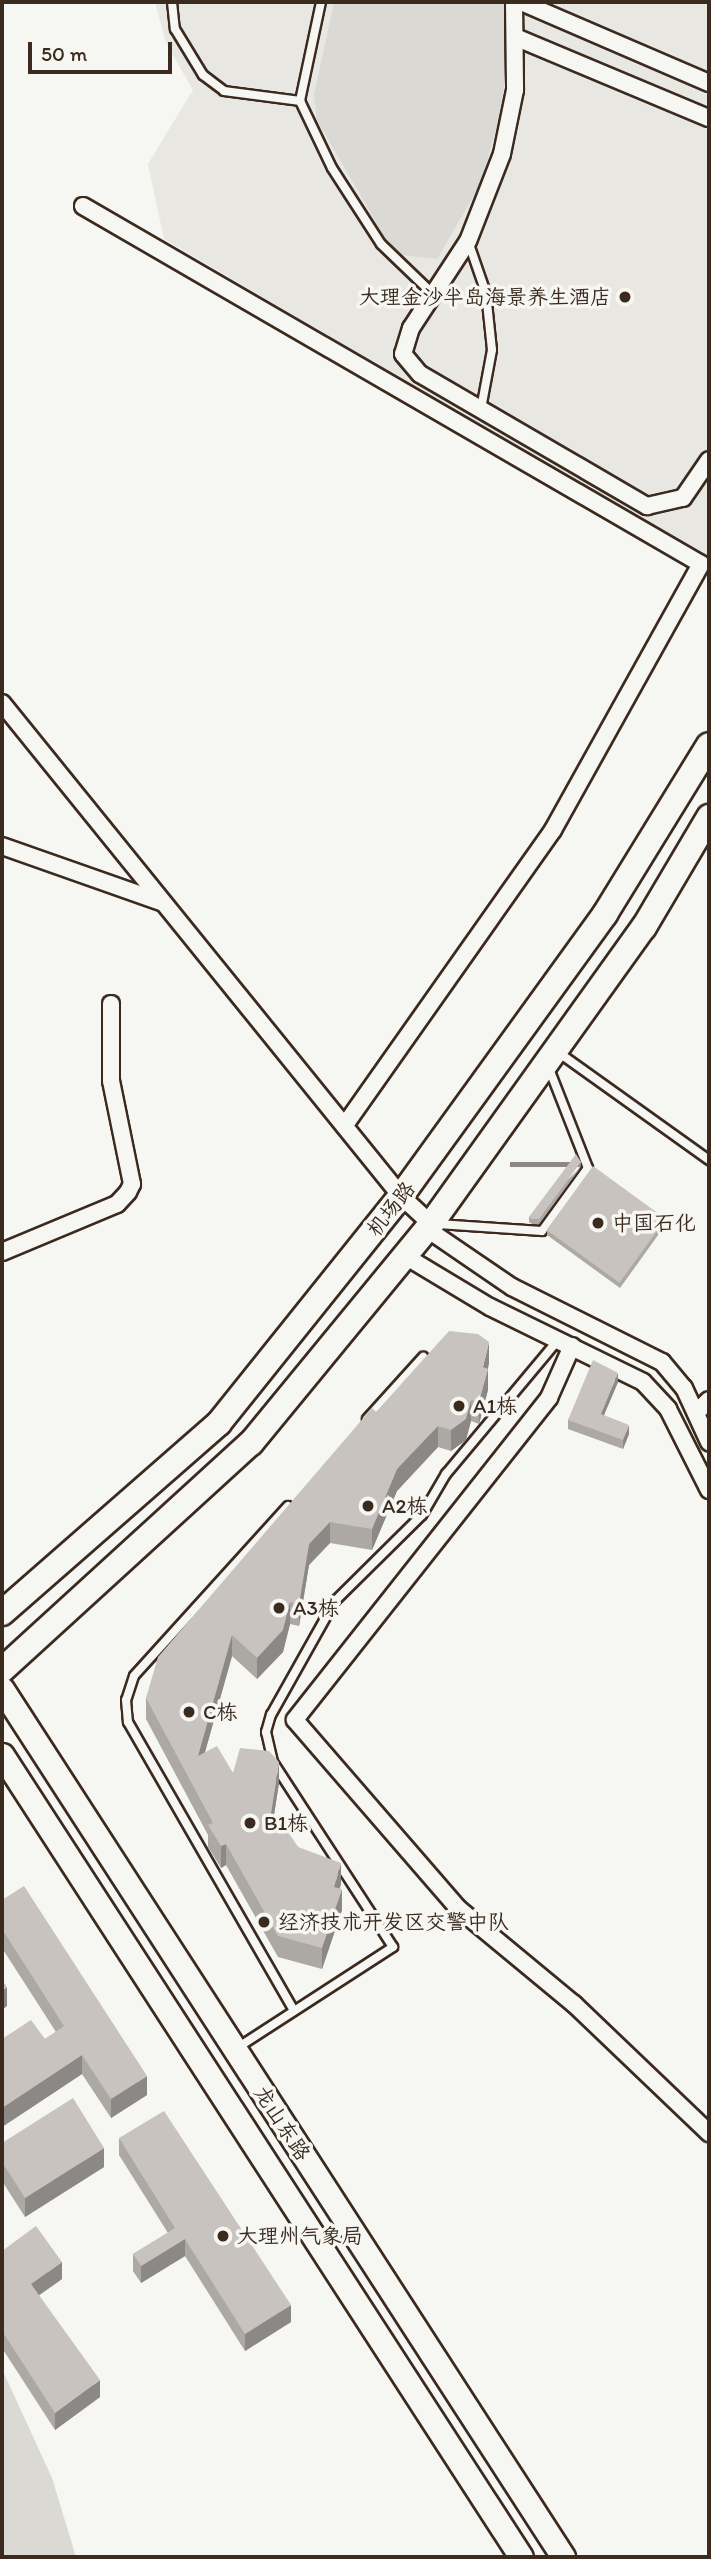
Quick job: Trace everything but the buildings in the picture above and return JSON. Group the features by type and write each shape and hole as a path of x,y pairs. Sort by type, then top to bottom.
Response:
{"main road":[{"name":"机场路","path":"2,1613 219,1423 401,1196 606,914 709,744"},
{"name":"机场路","path":"2,1670 251,1443 429,1226 644,927 709,817"},
{"name":"龙山东路","path":"2,1689 563,2557"},
{"path":"4,1758 35,1741"},
{"name":"龙山东路","path":"4,1758 521,2557"}],"street":[{"path":"514,2 516,37 510,128 468,241 435,296 411,328 403,354 420,374 647,506 683,498 709,460"},
{"path":"521,2 709,83"},
{"path":"516,37 709,118"},
{"path":"83,206 701,564 554,830 344,1126"},
{"path":"2,703 401,1196 429,1226 512,1286 651,1354 676,1376 709,1442"},
{"path":"2,846 163,903"},
{"path":"2,1252 117,1204 132,1184 111,1080 111,1004"},
{"path":"405,1256 654,1391 709,1490"},
{"path":"565,1343 549,1398 295,1720 459,1909 574,2004 709,2133"},
{"path":"696,1413 709,1400"}],"lane":[{"path":"172,2 175,29 203,75 224,90 300,101"},
{"path":"321,2 300,101 332,168 381,244 435,296"},
{"path":"468,241 485,293 492,350 481,409"},
{"path":"551,1056 709,1160"},
{"path":"429,1226 542,1231 588,1168 551,1056"},
{"path":"234,2049 393,1947 273,1762 266,1732 271,1715 335,1601 422,1515 446,1474 565,1343"},
{"path":"358,1429 424,1357"},
{"path":"293,1501 134,1676 126,1700 128,1722 294,2011"}],"shaded area":[{"path":"155,2 709,2 709,560 164,239 148,164 193,90 166,43"},
{"path":"334,2 505,2 509,53 499,119 480,185 437,259 401,255 385,238 317,120 314,95"},
{"path":"2,2369 52,2478 76,2557 2,2557"}],"place":[{"name":"大理金沙半岛海景养生酒店","path":"625,297"},
{"name":"中国石化","path":"598,1223"},
{"name":"A1栋","path":"459,1406"},
{"name":"A2栋","path":"368,1506"},
{"name":"A3栋","path":"279,1608"},
{"name":"C栋","path":"189,1712"},
{"name":"B1栋","path":"250,1823"},
{"name":"经济技术开发区交警中队","path":"264,1922"},
{"name":"大理州气象局","path":"223,2236"}]}
